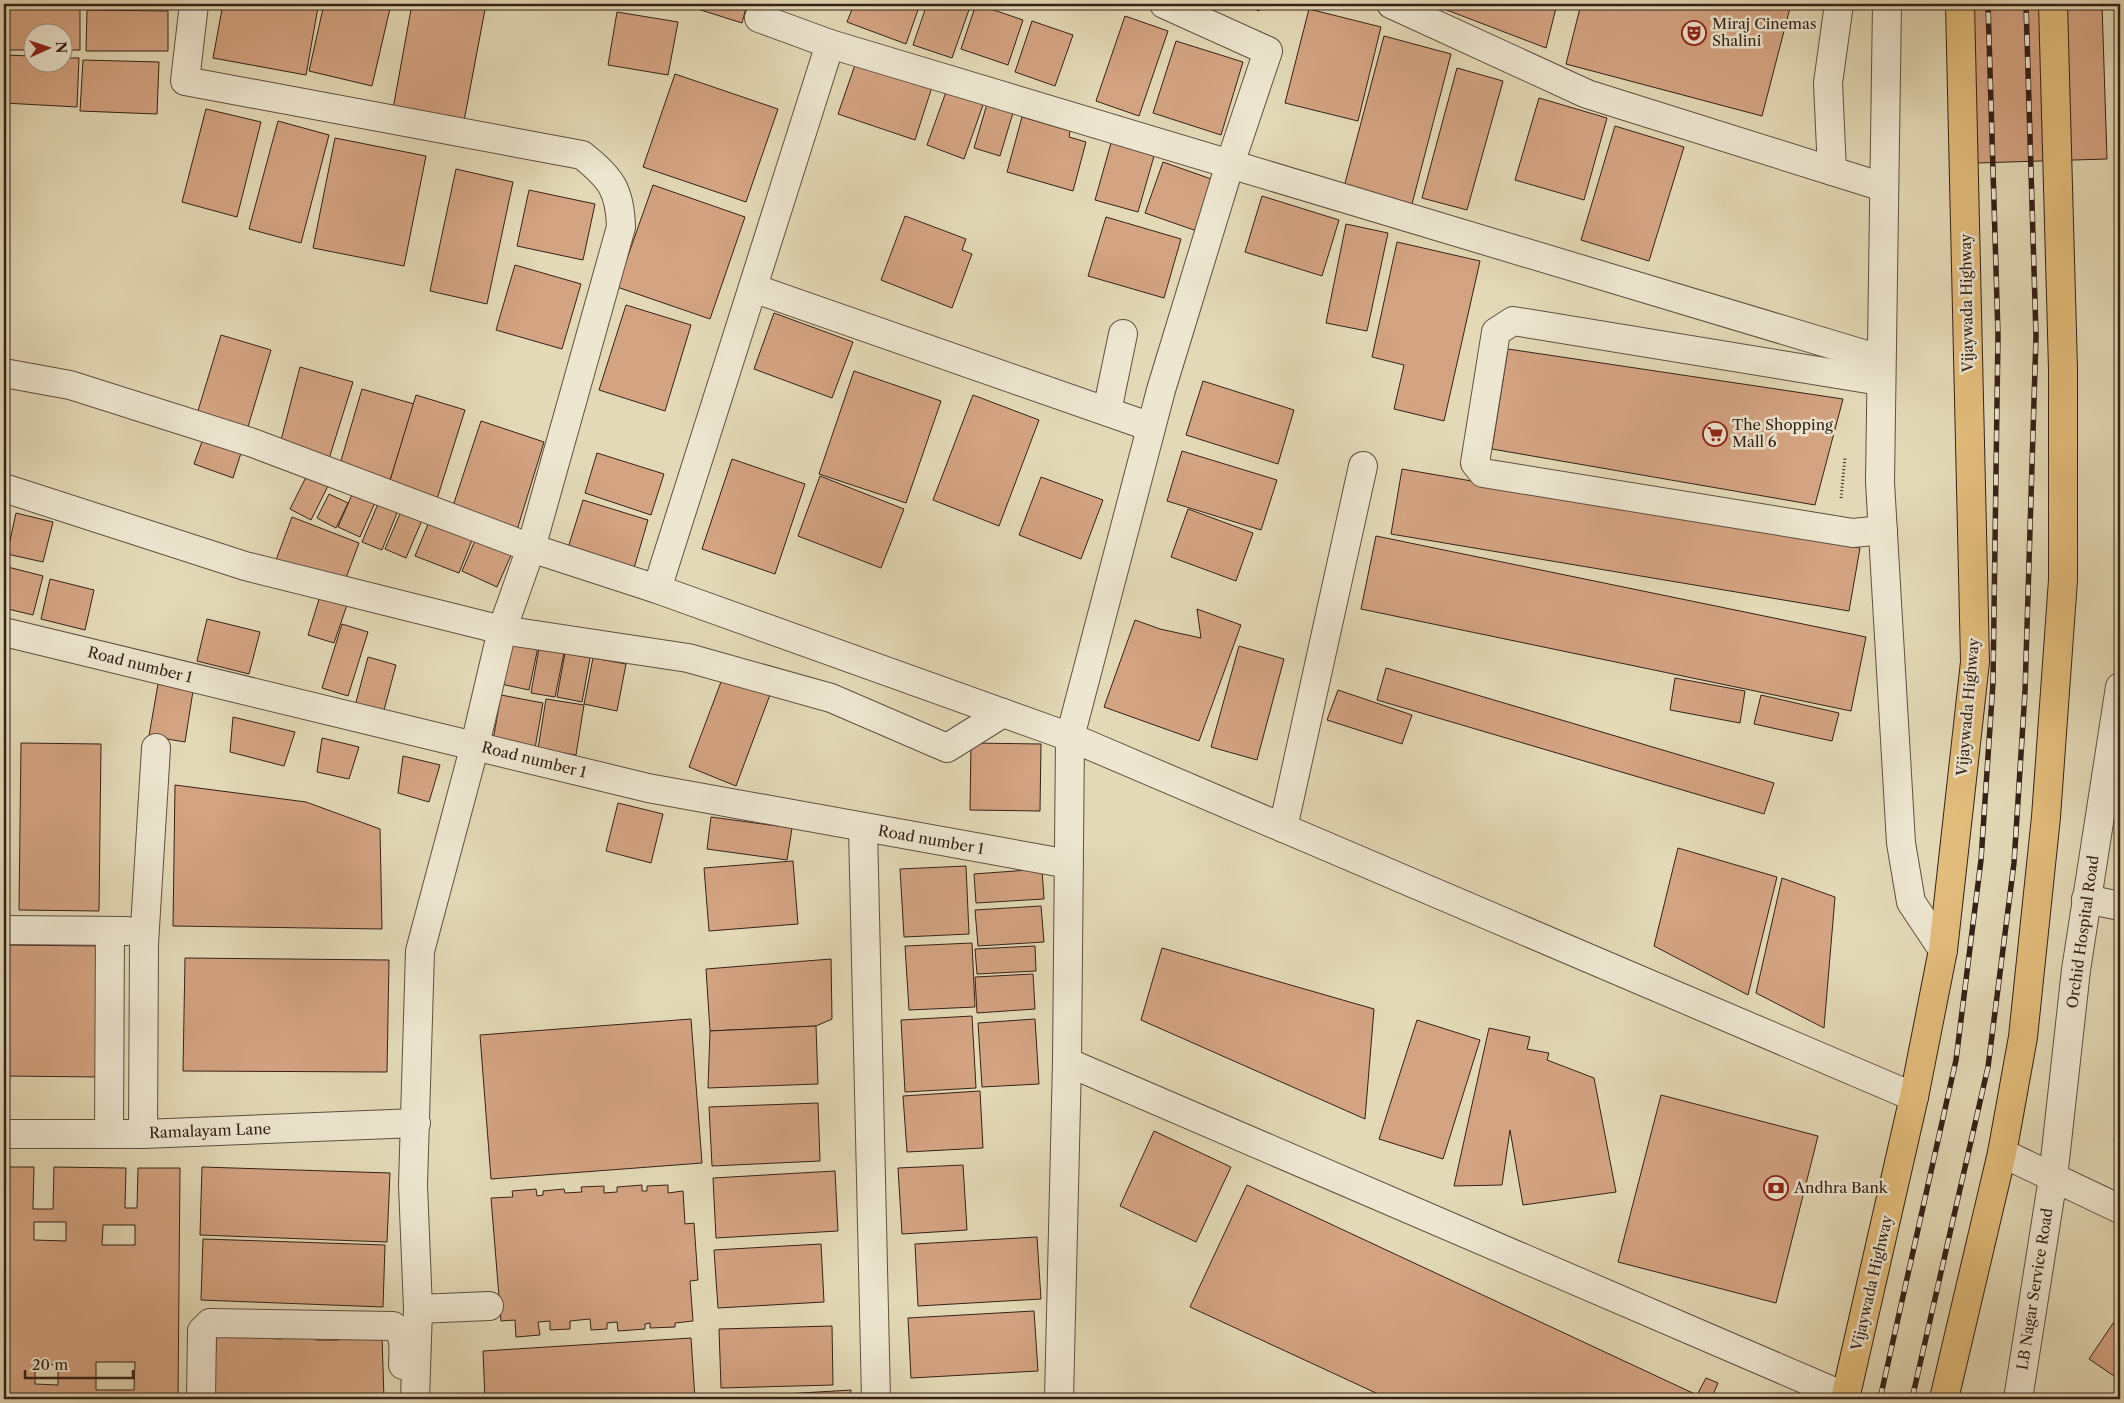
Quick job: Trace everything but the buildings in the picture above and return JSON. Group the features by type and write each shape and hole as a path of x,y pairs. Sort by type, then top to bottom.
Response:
{"highway":[{"name":"Vijaywada Highway","path":"1846,1398 1914,1097 1942,950 1975,662 1960,4"},
{"path":"1944,1399 2002,1153 2024,1028 2046,817 2063,580 2063,369 2053,4"}],"street":[{"path":"194,4 185,81 582,156 600,169 612,185 620,204 621,228 531,548 502,630 475,745 420,951 414,1185 418,1309 415,1399"},
{"path":"764,4 759,18 830,44 1230,164 1880,370"},
{"path":"1059,1399 1067,1062 1070,736 1151,428 1230,164 1268,51 1164,4"},
{"path":"1392,4 1588,94 1883,187"},
{"path":"1832,171 1828,83 1840,4"},
{"path":"1887,4 1880,370 1880,482 1901,843 1911,902 1942,950"},
{"path":"657,589 830,44"},
{"path":"752,288 1151,428"},
{"path":"1880,370 1853,377 1513,321 1496,332 1475,463 1483,473 1852,532 1883,530"},
{"path":"1107,412 1122,334"},
{"path":"4,373 70,386 253,443 531,548 657,589 1070,736 1914,1097"},
{"path":"1283,828 1362,466"},
{"path":"4,488 245,566 502,630 688,658 831,698 947,748 1002,712"},
{"name":"Road number 1","path":"4,632 648,788 1069,864"},
{"name":"Orchid Hospital Road","path":"2052,1178 2076,970 2120,687"},
{"path":"143,1134 146,931 156,748"},
{"path":"863,828 876,1399"},
{"path":"2086,899 2120,906"},
{"path":"4,930 146,931"},
{"path":"109,1134 110,932"},
{"path":"1067,1062 1846,1398"},
{"name":"Ramalayam Lane","path":"4,1134 143,1134 416,1123"},
{"path":"2002,1153 2120,1209"},
{"name":"LB Nagar Service Road","path":"2018,1399 2052,1178"},
{"path":"418,1309 489,1306"},
{"path":"201,1399 202,1331 210,1323 393,1326 401,1333 403,1340 402,1399"}],"railway":[{"path":"1880,1399 1956,1060 1981,860 1993,683 1998,335 1988,4"},
{"path":"1912,1399 1988,1067 2014,863 2025,692 2036,336 2026,4"}],"place":[{"name":"Miraj Cinemas Shalini","path":"1694,33"},
{"name":"The Shopping Mall 6","path":"1715,434"},
{"name":"Andhra Bank","path":"1776,1188"}]}
